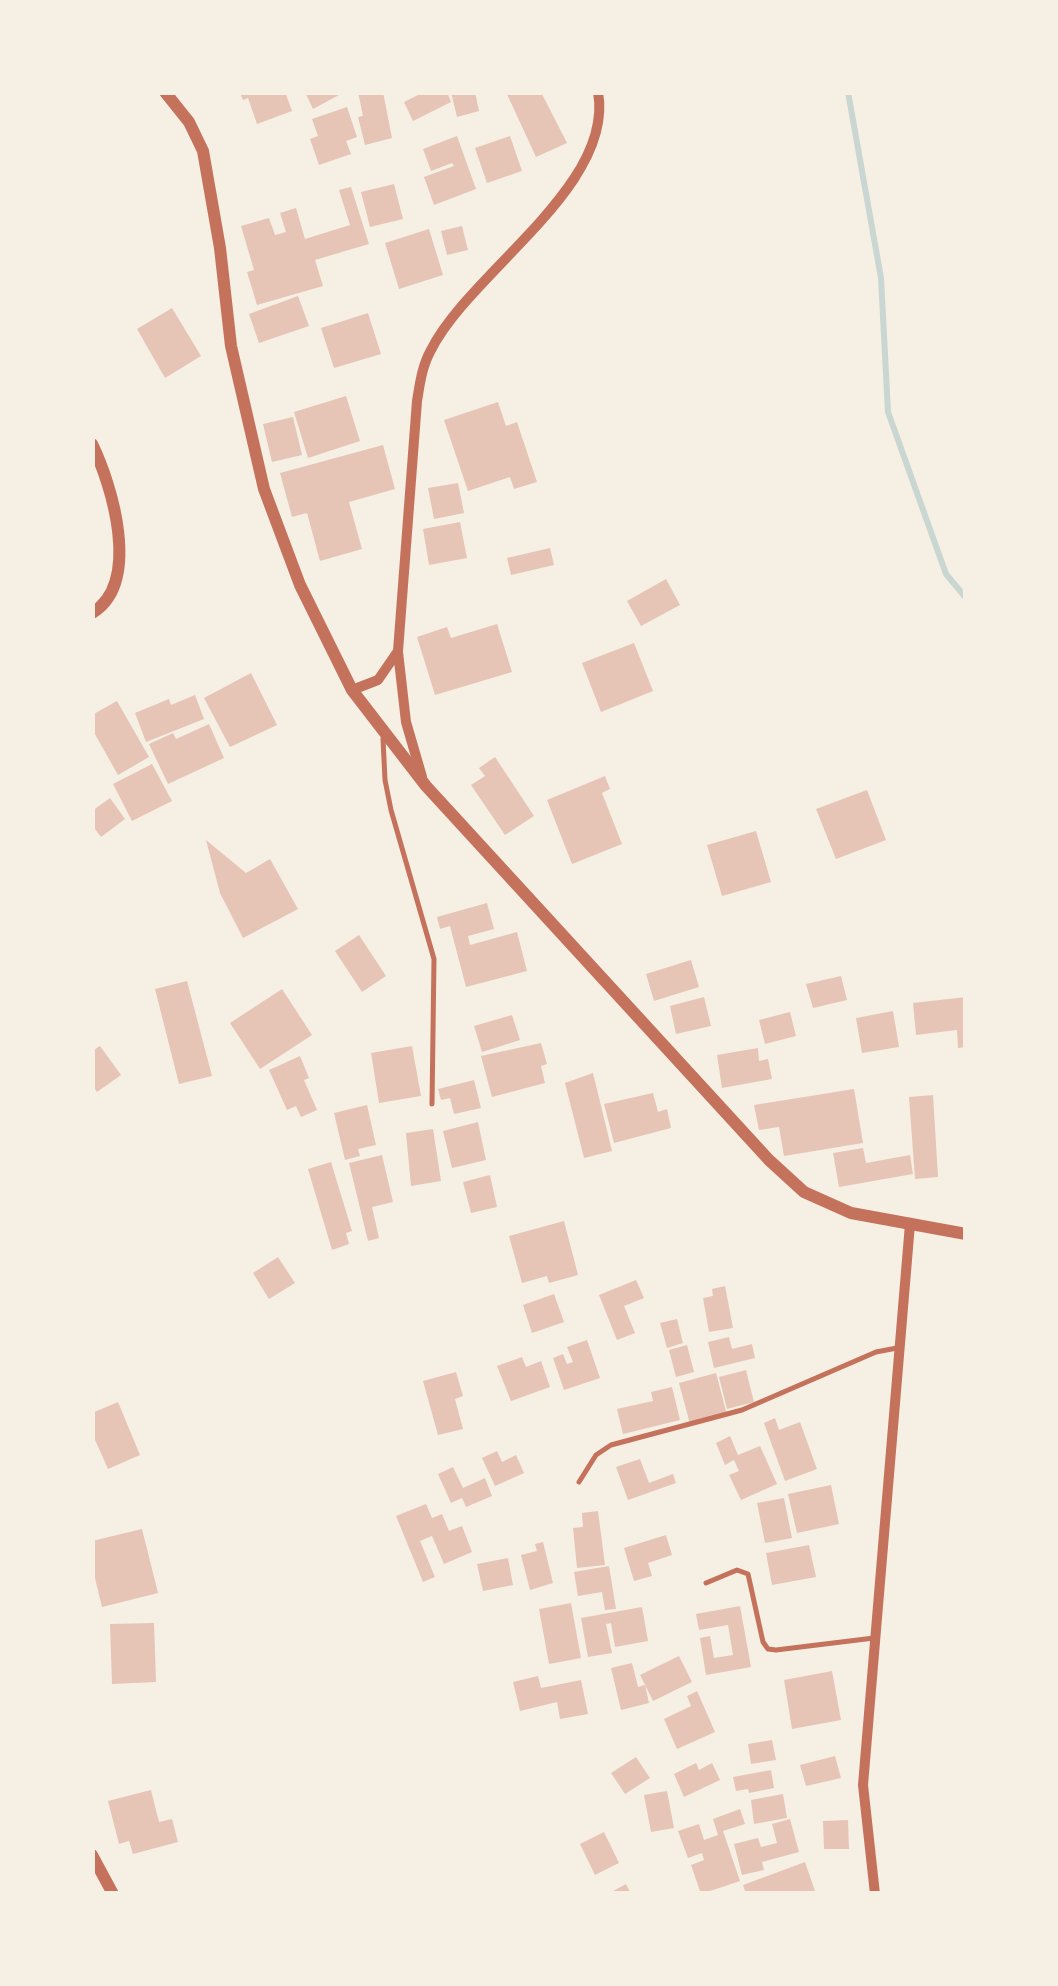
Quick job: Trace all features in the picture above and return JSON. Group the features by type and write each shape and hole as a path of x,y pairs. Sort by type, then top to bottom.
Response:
{"street":[{"path":"164,92 189,122 203,151 218,229 237,376 264,489 300,585 352,690 426,786 769,1160 804,1192 850,1212 966,1234"},
{"path":"426,786 406,722 398,651 421,373 448,322 577,174 600,127 598,92"},
{"path":"92,444 118,520 120,552 114,582 102,608 92,613"},
{"path":"352,690 378,680 398,651"},
{"path":"875,1894 864,1785 910,1224"},
{"path":"92,1855 113,1894"}],"lane":[{"path":"383,733 391,810 434,958 432,1104"},
{"path":"578,1482 596,1455 611,1445 742,1410 876,1352 900,1348"},
{"path":"706,1583 737,1570 748,1574 763,1642 768,1648 874,1638"}],"building":[{"path":"285,92 292,111 257,124 248,98 243,100 240,93"},
{"path":"305,92 338,92 339,95 313,109"},
{"path":"358,92 383,92 392,138 365,145 358,117 363,116"},
{"path":"424,92 447,92 451,102 413,121 404,102"},
{"path":"451,92 475,92 479,111 457,117"},
{"path":"506,92 541,92 567,143 536,157"},
{"path":"347,107 357,137 346,141 351,154 319,165 310,139 318,136 312,119"},
{"path":"457,136 476,189 434,205 424,177 454,166 452,163 431,171 423,149"},
{"path":"510,136 522,171 487,183 475,148"},
{"path":"394,184 403,219 370,227 361,192"},
{"path":"351,187 369,244 315,260 323,286 257,305 247,272 254,270 241,226 269,218 275,235 286,232 280,213 296,208 305,239 350,225 339,190"},
{"path":"462,226 468,250 447,255 441,231"},
{"path":"429,229 443,275 399,289 385,243"},
{"path":"298,296 309,326 259,343 249,314"},
{"path":"172,308 201,356 165,378 137,329"},
{"path":"368,313 381,354 334,368 321,328"},
{"path":"346,396 360,441 308,458 294,412"},
{"path":"498,402 506,426 517,422 537,482 514,489 510,477 468,491 444,420"},
{"path":"293,417 302,455 272,462 263,424"},
{"path":"383,445 395,489 349,502 362,549 320,561 307,513 292,517 280,473"},
{"path":"458,483 464,513 434,519 428,488"},
{"path":"460,522 467,558 429,565 423,529"},
{"path":"550,548 554,565 511,575 507,558"},
{"path":"666,579 680,605 641,626 627,601"},
{"path":"497,624 512,672 435,695 417,637 447,627 451,638"},
{"path":"634,643 653,691 601,712 582,663"},
{"path":"251,673 277,725 230,747 204,698"},
{"path":"195,695 204,719 146,742 135,713 169,699 171,705"},
{"path":"117,701 149,757 118,775 92,729 92,715"},
{"path":"209,724 224,758 168,784 149,744 173,733 176,739"},
{"path":"495,757 534,816 505,835 471,785 485,776 479,768"},
{"path":"152,764 172,801 132,821 113,784"},
{"path":"605,776 610,789 602,793 622,844 572,864 547,800"},
{"path":"867,790 886,840 836,859 816,809"},
{"path":"110,798 125,819 101,837 92,825 92,811"},
{"path":"756,831 771,882 722,896 707,845"},
{"path":"206,840 246,873 270,859 298,909 243,938 220,893"},
{"path":"487,903 494,929 468,936 470,945 517,932 527,971 466,987 450,926 440,929 437,917"},
{"path":"359,935 386,976 362,992 335,951"},
{"path":"691,960 699,987 654,1001 646,974"},
{"path":"841,976 847,1000 813,1008 806,984"},
{"path":"187,981 212,1076 179,1084 155,989"},
{"path":"282,989 312,1035 260,1069 230,1023"},
{"path":"704,997 711,1026 676,1034 670,1006"},
{"path":"966,997 966,1047 958,1048 957,1030 916,1035 913,1003"},
{"path":"893,1011 899,1047 862,1053 856,1018"},
{"path":"790,1012 796,1036 765,1044 759,1020"},
{"path":"512,1015 520,1040 482,1052 474,1026"},
{"path":"541,1043 547,1064 541,1066 545,1083 492,1097 481,1056"},
{"path":"100,1046 121,1075 97,1092 92,1085 92,1051"},
{"path":"412,1046 421,1096 379,1103 371,1053"},
{"path":"758,1048 759,1061 768,1059 772,1079 722,1088 717,1055"},
{"path":"300,1056 309,1078 304,1080 317,1110 301,1117 296,1106 287,1110 269,1070"},
{"path":"593,1073 612,1151 584,1158 565,1083"},
{"path":"474,1080 481,1108 454,1114 450,1098 441,1100 438,1089"},
{"path":"854,1089 863,1143 784,1156 779,1127 759,1130 754,1105"},
{"path":"653,1093 658,1112 667,1109 671,1128 614,1143 604,1104"},
{"path":"933,1095 938,1177 915,1179 909,1097"},
{"path":"367,1105 376,1145 358,1149 360,1156 345,1160 334,1113"},
{"path":"478,1122 486,1160 452,1168 443,1131"},
{"path":"433,1129 441,1181 411,1186 406,1133"},
{"path":"863,1148 866,1163 910,1155 913,1174 839,1187 833,1153"},
{"path":"382,1155 393,1202 372,1207 379,1238 368,1241 349,1163"},
{"path":"331,1162 352,1231 346,1233 349,1244 332,1250 308,1169"},
{"path":"490,1175 497,1207 471,1213 463,1182"},
{"path":"564,1221 578,1275 549,1283 547,1276 522,1283 509,1236"},
{"path":"278,1257 295,1283 269,1299 253,1273"},
{"path":"636,1280 644,1298 624,1306 635,1333 617,1340 599,1295"},
{"path":"725,1286 733,1328 709,1332 703,1298 713,1296 712,1289"},
{"path":"554,1294 564,1322 532,1333 523,1305"},
{"path":"677,1319 683,1343 667,1348 660,1323"},
{"path":"729,1337 732,1349 752,1344 755,1358 714,1368 708,1342"},
{"path":"587,1340 600,1378 564,1390 553,1358 563,1354 567,1364 573,1362 567,1347"},
{"path":"687,1345 694,1372 676,1377 669,1350"},
{"path":"522,1357 526,1367 541,1361 550,1387 511,1401 497,1366"},
{"path":"746,1370 754,1402 727,1409 719,1377"},
{"path":"456,1372 463,1396 455,1399 463,1429 438,1435 423,1381"},
{"path":"716,1373 727,1415 690,1424 679,1383"},
{"path":"672,1387 680,1420 623,1434 617,1409 653,1401 651,1392"},
{"path":"118,1402 140,1455 108,1469 92,1433 92,1413"},
{"path":"775,1418 779,1430 800,1422 817,1469 785,1481 764,1423"},
{"path":"730,1436 738,1455 760,1446 777,1484 741,1500 729,1475 739,1471 734,1460 725,1465 716,1443"},
{"path":"497,1451 502,1462 516,1455 524,1473 495,1486 482,1458"},
{"path":"640,1459 649,1483 673,1474 676,1483 628,1500 616,1467"},
{"path":"453,1467 463,1488 485,1478 492,1496 466,1507 462,1498 451,1503 438,1474"},
{"path":"831,1485 839,1524 797,1533 788,1494"},
{"path":"784,1498 792,1538 765,1543 757,1503"},
{"path":"426,1504 432,1518 442,1514 449,1531 462,1526 472,1552 444,1564 432,1536 420,1541 435,1577 423,1582 396,1516"},
{"path":"598,1511 605,1565 577,1568 573,1528 583,1527 582,1513"},
{"path":"142,1529 158,1593 102,1607 92,1566 92,1541"},
{"path":"666,1535 672,1555 648,1563 652,1576 634,1581 624,1548"},
{"path":"543,1542 553,1583 530,1590 521,1555 537,1551 535,1544"},
{"path":"809,1545 816,1577 772,1585 766,1553"},
{"path":"508,1558 513,1585 483,1591 477,1564"},
{"path":"609,1566 616,1609 605,1610 602,1592 578,1596 574,1572"},
{"path":"571,1603 581,1658 549,1664 539,1609"},
{"path":"740,1606 751,1667 706,1675 700,1638 710,1636 714,1658 733,1655 728,1625 699,1630 696,1614"},
{"path":"642,1607 648,1641 615,1647 611,1623 606,1624 612,1653 588,1657 581,1618"},
{"path":"154,1623 156,1682 112,1684 110,1624"},
{"path":"679,1656 692,1682 653,1701 640,1675"},
{"path":"632,1663 638,1687 645,1685 649,1703 621,1710 611,1668"},
{"path":"832,1671 841,1720 792,1729 784,1680"},
{"path":"538,1676 541,1688 581,1680 588,1714 560,1719 557,1702 520,1711 513,1682"},
{"path":"697,1691 715,1732 677,1749 664,1719 691,1706 687,1696"},
{"path":"772,1740 776,1760 751,1764 748,1744"},
{"path":"835,1756 841,1778 806,1786 800,1765"},
{"path":"636,1757 650,1778 625,1794 611,1773"},
{"path":"696,1763 699,1770 712,1763 720,1780 684,1797 674,1774"},
{"path":"771,1770 774,1788 749,1793 748,1789 736,1791 733,1777"},
{"path":"151,1790 159,1822 172,1819 178,1842 133,1854 129,1841 119,1844 108,1801"},
{"path":"667,1791 674,1828 651,1832 644,1795"},
{"path":"783,1794 787,1818 754,1824 751,1800"},
{"path":"740,1809 745,1824 723,1831 740,1881 701,1894 691,1865 704,1860 702,1853 688,1858 678,1831 699,1824 704,1840 718,1835 713,1819"},
{"path":"790,1819 799,1852 762,1862 764,1870 742,1875 734,1844 758,1838 761,1847 777,1843 772,1824"},
{"path":"848,1820 849,1849 824,1849 823,1821"},
{"path":"604,1832 619,1863 595,1875 580,1844"},
{"path":"805,1862 816,1894 746,1894 743,1885"},
{"path":"626,1884 631,1894 608,1894"}],"waterway":[{"path":"848,92 881,278 888,412 946,574 966,598"}]}
